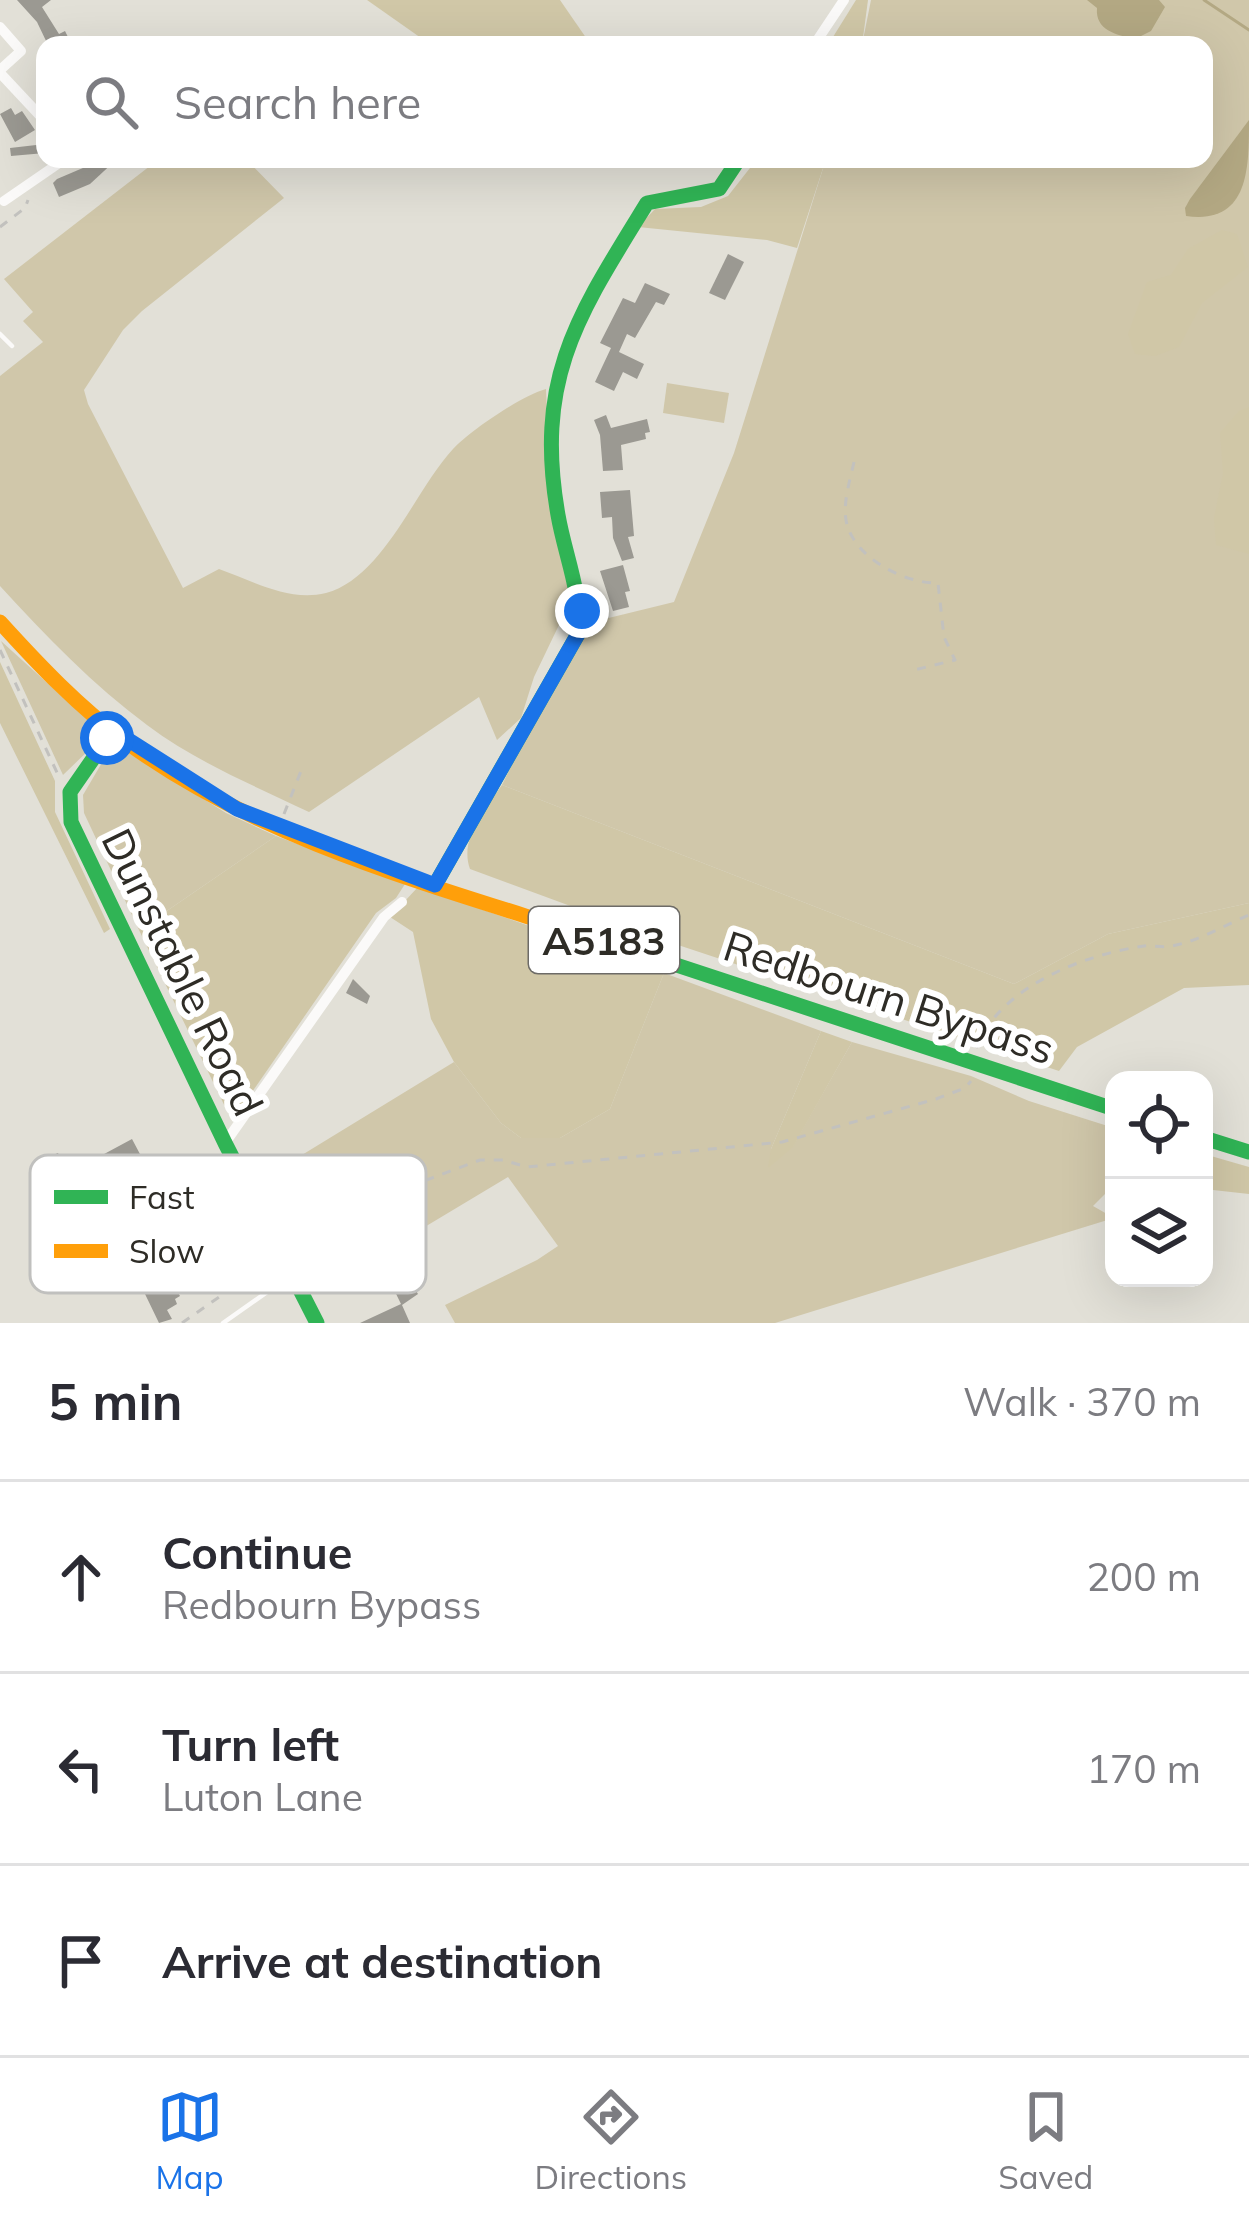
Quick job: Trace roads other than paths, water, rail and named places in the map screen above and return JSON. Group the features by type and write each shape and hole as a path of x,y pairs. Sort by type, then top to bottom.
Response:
{"street":[{"path":"820,36 844,0"},
{"path":"0,27 21,51 0,72 36,111"},
{"path":"4,201 52,168"},
{"path":"435,885 578,634 582,611 558,515 551,410 558,375 605,271 647,203 719,189 733,168"},
{"name":"A5183","path":"0,622 52,678 113,730"},
{"name":"Redbourn Bypass","path":"113,730 237,809 279,826 435,885 1105,1106"},
{"name":"Dunstable Road","path":"113,730 70,792 71,822 231,1155"},
{"path":"225,1143 384,917 402,902"},
{"path":"1213,1141 1249,1152"},
{"name":"Dunstable Road","path":"301,1293 316,1323"}],"lane":[{"path":"0,334 12,346"},
{"path":"223,1323 266,1293"}],"waterway":[{"path":"1204,0 1249,30"}]}
